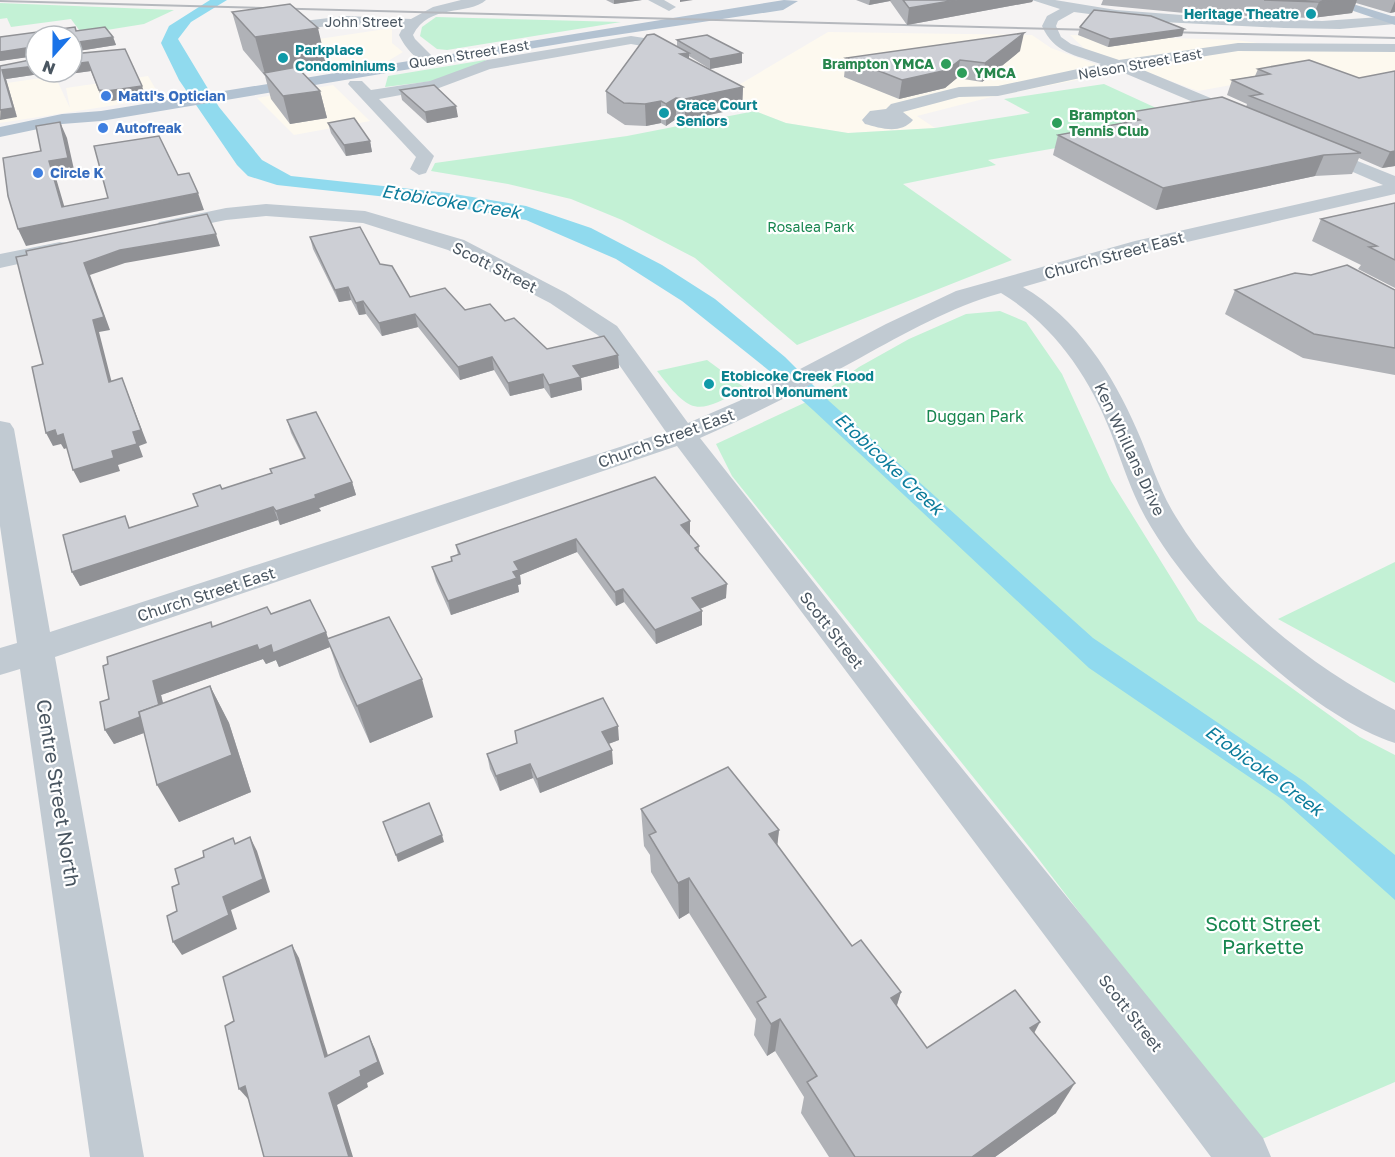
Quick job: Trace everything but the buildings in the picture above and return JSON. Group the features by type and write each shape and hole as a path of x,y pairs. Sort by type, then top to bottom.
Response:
{"main road":[{"path":"1327,0 1394,20"},
{"name":"Queen Street East","path":"0,141 101,116 429,60 590,35 614,34 783,6 796,1"},
{"name":"Queen Street East","path":"0,132 62,119 101,116"}],"street":[{"name":"John Street","path":"253,31 346,20 414,22 446,8 480,0"},
{"path":"654,0 669,7"},
{"path":"1038,0 1071,8 1135,16 1268,23 1354,24 1394,20"},
{"path":"1071,8 1052,20 1049,26 1055,39 1080,53 1118,65 1259,124"},
{"path":"414,22 406,32 407,38 429,60"},
{"path":"366,96 433,85 487,65 631,40 652,43 702,71"},
{"name":"Nelson Street East","path":"891,114 897,108 958,92 998,91 1118,65 1257,46 1395,48"},
{"path":"346,74 424,156 420,169"},
{"path":"1300,142 1395,183"},
{"name":"Church Street East","path":"17,656 683,435 749,407 964,296 1143,246 1395,188"},
{"path":"146,231 226,214 266,210 365,218 383,201"},
{"name":"Scott Street","path":"365,218 456,245 582,312 608,331 683,435 899,717 1244,1157"},
{"path":"0,261 78,244"},
{"name":"Ken Whillans Drive","path":"1002,284 1021,294 1060,329 1092,368 1110,398 1140,474 1165,525 1205,577 1270,646 1363,712 1395,728"},
{"name":"Centre Street North","path":"0,429 17,656 117,1157"}],"shaded area":[{"path":"392,28 392,43 403,52 388,61 340,69 312,40"},
{"path":"828,32 1032,35 1051,48 1117,72 991,97 917,116 935,128 848,133 786,123 755,111 725,93"},
{"path":"1070,35 1236,40 1295,48 1395,51 1395,101 1288,75 1198,91 1086,50"},
{"path":"148,76 161,98 0,123 0,84 24,81 24,84 59,84 70,108 66,88"},
{"path":"333,85 370,121 294,135 257,98"}],"green space":[{"path":"0,3 174,10 144,24 84,34 84,24 75,24 71,19 11,27 7,18 0,19"},
{"path":"436,17 621,22 447,50 437,49 420,36 422,27"},
{"path":"485,60 487,62 433,81 385,87 388,76"},
{"name":"Rosalea Park","path":"1104,84 1178,118 1125,136 988,160 996,165 903,184 1012,260 797,345 695,258 622,220 571,199 508,184 431,171 435,163 627,136 755,111 786,123 848,133 935,128 1030,113 1004,99"},
{"name":"Scott Street Parkette","path":"1000,311 1026,322 1062,374 1111,481 1198,621 1360,737 1395,755 1395,1082 1255,1142 1034,853 732,476 716,444 817,397 859,367 909,339 966,314"},
{"path":"707,360 745,388 716,403 696,406 687,403 679,396 657,371"},
{"path":"1395,562 1395,683 1278,619"}],"water":[{"name":"Etobicoke Creek","path":"210,0 227,0 191,22 178,39 219,107 262,160 291,176 448,193 526,206 591,228 662,265 715,299 785,357 829,401 1093,638 1305,782 1395,855 1395,900 1283,800 1089,668 767,369 682,301 616,259 526,220 424,201 277,185 248,176 237,165 179,80 161,43 169,26"}],"railway":[{"path":"0,1 1095,30"},
{"path":"1167,32 1395,38"}],"place":[{"name":"Heritage Theatre","path":"1311,14"},
{"name":"Parkplace Condominiums","path":"283,58"},
{"name":"Brampton YMCA","path":"946,64"},
{"name":"YMCA","path":"962,73"},
{"name":"Matti's Optician","path":"106,96"},
{"name":"Grace Court Seniors","path":"664,113"},
{"name":"Brampton Tennis Club","path":"1057,123"},
{"name":"Autofreak","path":"103,128"},
{"name":"Circle K","path":"38,173"},
{"name":"Etobicoke Creek Flood Control Monument","path":"709,384"}],"park label":[{"name":"Duggan Park","path":"975,416"}]}
